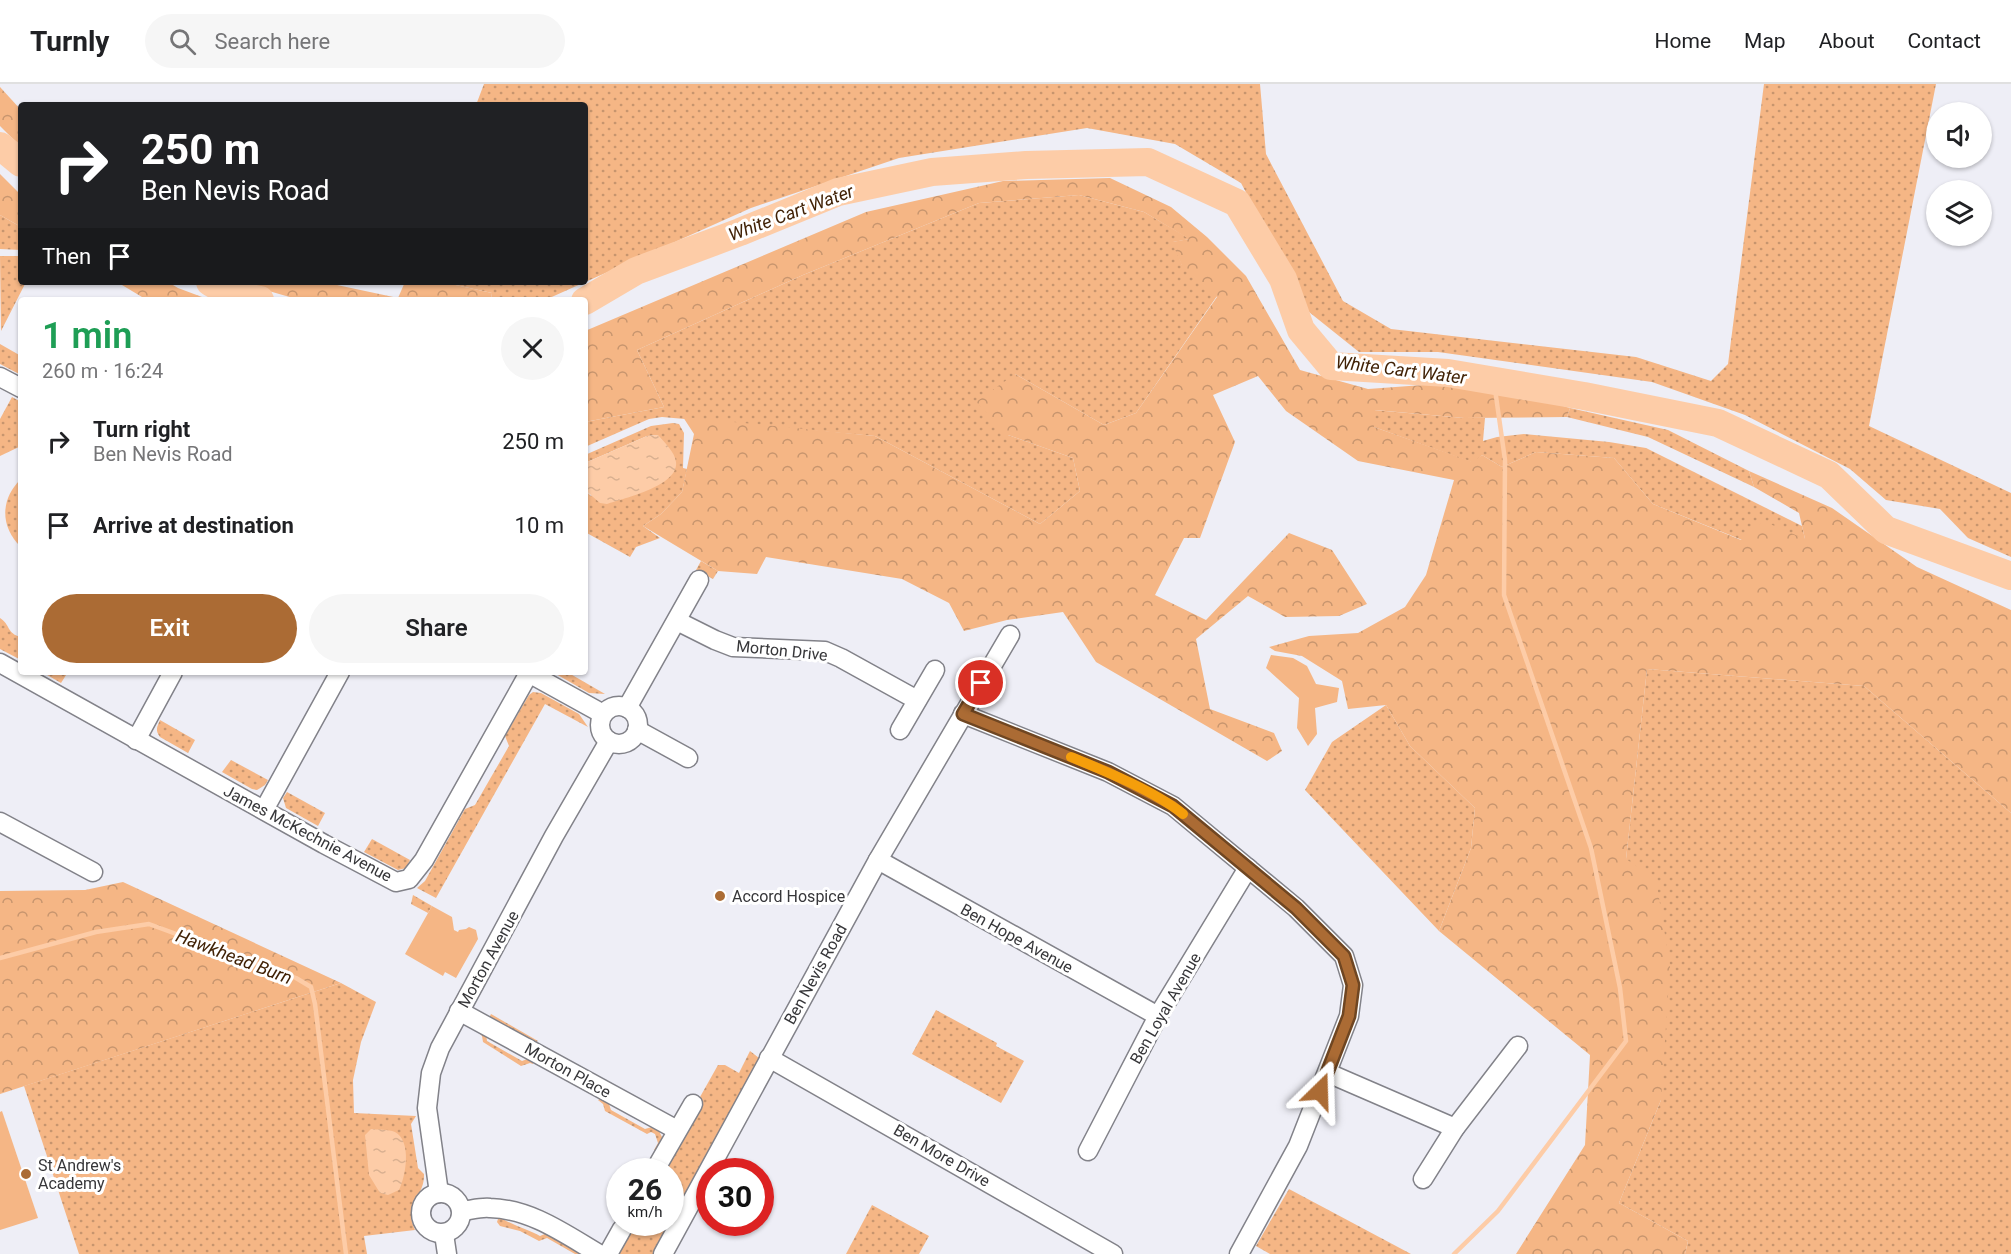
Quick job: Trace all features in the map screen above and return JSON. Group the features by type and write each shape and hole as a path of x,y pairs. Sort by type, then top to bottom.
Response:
{"street":[{"path":"0,377 18,386"},
{"path":"627,708 699,580"},
{"name":"Morton Drive","path":"677,621 733,647 825,651 917,700"},
{"name":"Ben Nevis Road","path":"663,1254 878,860 1010,635"},
{"name":"James McKechnie Avenue","path":"0,663 18,673"},
{"path":"900,730 935,670"},
{"name":"James McKechnie Avenue","path":"21,675 396,882 409,879 424,860 526,675"},
{"path":"136,740 171,675"},
{"path":"264,810 338,675"},
{"path":"533,675 603,714"},
{"path":"616,706 627,708 635,715 637,730 629,741 623,743 609,741 604,737 600,726 603,714 616,706"},
{"path":"963,714 1108,772 1173,806 1296,908 1344,956 1353,985 1349,1016 1298,1146 1239,1254"},
{"path":"637,730 688,758"},
{"name":"Morton Avenue","path":"439,1193 427,1108 431,1073 440,1048 554,837 609,741"},
{"path":"0,822 93,872"},
{"name":"Ben Hope Avenue","path":"878,860 1158,1016"},
{"name":"Ben Loyal Avenue","path":"1088,1151 1158,1016 1248,868"},
{"name":"Morton Place","path":"459,1011 677,1130"},
{"path":"1423,1179 1455,1128 1518,1046"},
{"name":"Ben More Drive","path":"769,1058 1113,1254"},
{"path":"1328,1073 1455,1128"},
{"path":"661,1158 693,1104"},
{"path":"439,1193 454,1197 462,1211 457,1226 444,1233 436,1233 429,1229 423,1223 421,1216 421,1208 425,1200 439,1193"},
{"path":"462,1211 490,1208 531,1216 599,1254"},
{"path":"444,1233 447,1254"},
{"path":"608,1254 618,1236"}],"green space":[{"path":"484,84 1260,84 1266,154 1343,301 1391,329 1636,357 1711,381 1728,364 1764,84 1936,84 1932,102 1926,102 1926,135 1869,426 2011,493 2011,557 1968,538 1940,509 1886,500 1850,469 1745,415 1652,382 1438,352 1359,352 1309,312 1241,183 1175,144 1087,128 899,158 751,208 588,281 588,102 477,102"},
{"path":"0,87 18,107 18,144 0,126"},
{"path":"0,174 18,192 18,225 0,215"},
{"path":"1110,178 1171,207 1207,237 1246,276 1300,370 1368,389 1450,383 1570,408 1567,417 1464,418 1375,410 1374,427 1473,462 1482,455 1502,467 1536,452 1614,458 1653,504 1741,540 1763,521 1805,539 1799,513 1754,487 1749,471 1832,508 1917,567 2011,610 2011,813 1864,686 1647,669 1626,859 1656,879 1670,966 1661,1100 1619,1203 1688,1241 1685,1254 1516,1254 1585,1145 1590,1055 1439,931 1471,848 1475,808 1410,746 1386,705 1348,709 1342,681 1302,656 1275,651 1269,647 1309,636 1358,633 1405,607 1426,575 1454,480 1358,461 1286,411 1258,376 1213,395 1235,442 1200,538 1184,538 1155,595 1206,620 1289,533 1332,550 1367,604 1339,616 1285,617 1248,596 1196,639 1210,709 1274,733 1282,751 1267,761 1096,662 1063,612 1007,620 964,631 949,603 902,579 766,557 757,574 718,571 643,526 661,514 682,492 694,434 683,417 875,436 1040,524 1080,491 1073,458 1008,435 976,402 1015,374 1104,425 1136,413 1217,297 1182,266 1172,242 1189,239 1144,212 1079,195 979,203 803,275 637,350 664,407 588,421 588,330 866,212 1003,181"},
{"path":"1079,195 1144,212 1190,239 1173,242 1182,265 1217,296 1136,413 1104,425 1015,374 1008,435 1073,458 1080,491 1040,524 875,436 662,417 649,419 588,446 588,421 664,407 637,350 803,275 979,203"},
{"path":"0,215 18,225 18,250 0,249"},
{"path":"0,256 18,256 18,285 24,285 1,331"},
{"path":"122,285 173,285 202,297 142,297"},
{"path":"248,285 337,285 393,297 290,297"},
{"path":"404,285 456,285 492,293 491,297 398,297"},
{"path":"456,285 579,285 552,297 491,297 492,293"},
{"path":"0,344 18,354 18,373 0,364"},
{"path":"12,397 18,400 18,447 0,456 0,419"},
{"path":"1570,408 1668,430 1749,471 1754,487 1648,437 1567,417"},
{"path":"1374,410 1485,418 1483,441 1524,434 1646,448 1802,526 1805,539 1742,540 1653,504 1614,458 1536,452 1502,467 1482,455 1474,463 1374,427"},
{"path":"679,424 684,433 683,468 687,469 682,492 661,514 643,526 660,538 636,547 630,557 588,534 588,493 591,496 658,435 647,436 588,462 588,454 651,426"},
{"path":"18,482 18,544 9,531 5,513 9,495"},
{"path":"701,561 718,571 713,579 696,570"},
{"path":"0,618 13,634 18,636 18,658 0,649"},
{"path":"1271,655 1293,658 1307,666 1316,684 1339,688 1337,702 1315,708 1317,734 1308,746 1297,728 1299,698 1266,668"},
{"path":"1647,669 1864,686 2011,813 2011,1254 1685,1254 1688,1241 1619,1203 1661,1100 1626,859"},
{"path":"47,675 66,675 61,683"},
{"path":"558,675 572,675 605,694 589,693"},
{"path":"533,692 541,693 579,714 588,727 545,704 436,898 417,888 425,881 465,809 475,805 509,746 505,736"},
{"path":"1386,705 1410,746 1475,808 1471,848 1439,931 1305,790 1332,742"},
{"path":"160,720 195,740 188,753 160,737 157,728"},
{"path":"231,760 268,780 265,785 257,790 252,789 222,772"},
{"path":"287,792 325,813 318,826 286,808 283,798"},
{"path":"372,839 410,860 406,868 398,870 364,852"},
{"path":"123,882 341,983 0,1094 0,891 85,890"},
{"path":"413,895 432,906 428,913 411,904"},
{"path":"432,906 452,917 454,930 458,932 469,927 476,930 478,939 456,978 445,972 443,976 405,954"},
{"path":"341,983 376,1002 361,1042 353,1080 354,1113 416,1116 411,1124 418,1168 424,1174 411,1214 415,1230 364,1236 367,1254 79,1254 24,1086"},
{"path":"936,1010 997,1043 996,1046 1024,1061 1001,1103 912,1054"},
{"path":"491,1014 538,1041 533,1044 489,1018"},
{"path":"482,1031 486,1033 487,1041 522,1061 533,1059 533,1064 521,1066 483,1042 480,1034"},
{"path":"750,1051 759,1058 760,1063 708,1158 696,1158 696,1181 684,1203 684,1158 666,1158 700,1103 700,1097 718,1065 725,1065 739,1073"},
{"path":"602,1098 608,1101 611,1110 645,1129 652,1127 659,1131 664,1141 660,1150 654,1150 658,1143 655,1134 651,1132 647,1134 605,1111 603,1104 598,1100"},
{"path":"2,1111 38,1218 0,1230 0,1112"},
{"path":"1289,1189 1411,1254 1270,1254 1256,1246"},
{"path":"872,1205 929,1236 919,1254 846,1254"},
{"path":"499,1216 540,1236 547,1233 584,1254 575,1254 547,1238 539,1241 520,1231 500,1226 497,1222"},
{"path":"628,1236 666,1236 656,1254 619,1254"}],"water":[{"path":"658,435 669,447 675,458 675,470 669,478 649,490 607,504 600,503 588,493 588,462 647,436"},
{"path":"371,1129 395,1132 404,1143 406,1159 402,1184 399,1190 388,1195 380,1193 369,1175 365,1135"}],"waterway":[{"name":"White Cart Water","path":"0,146 18,161"},
{"name":"White Cart Water","path":"588,299 636,271 838,192 932,172 1026,165 1148,162 1237,203 1283,279 1301,330 1331,366 1448,373 1584,396 1718,423 1829,475 1886,530 2011,576"},
{"name":"White Cart Water","path":"215,285 231,294 246,297"},
{"path":"1454,1254 1498,1211 1626,1041 1620,988 1591,848 1504,595 1505,460 1494,382"},
{"name":"Hawkhead Burn","path":"0,958 96,932 149,924 296,978 311,987 346,1254"}],"slow traffic":[{"path":"1071,757 1108,772 1173,806 1183,814"}],"place":[{"name":"Accord Hospice","path":"720,896"},
{"name":"St Andrew's Academy","path":"26,1174"}],"route":[{"path":"981,683 963,714 1108,772 1173,806 1296,908 1344,956 1353,985 1349,1016 1320,1091"}]}
